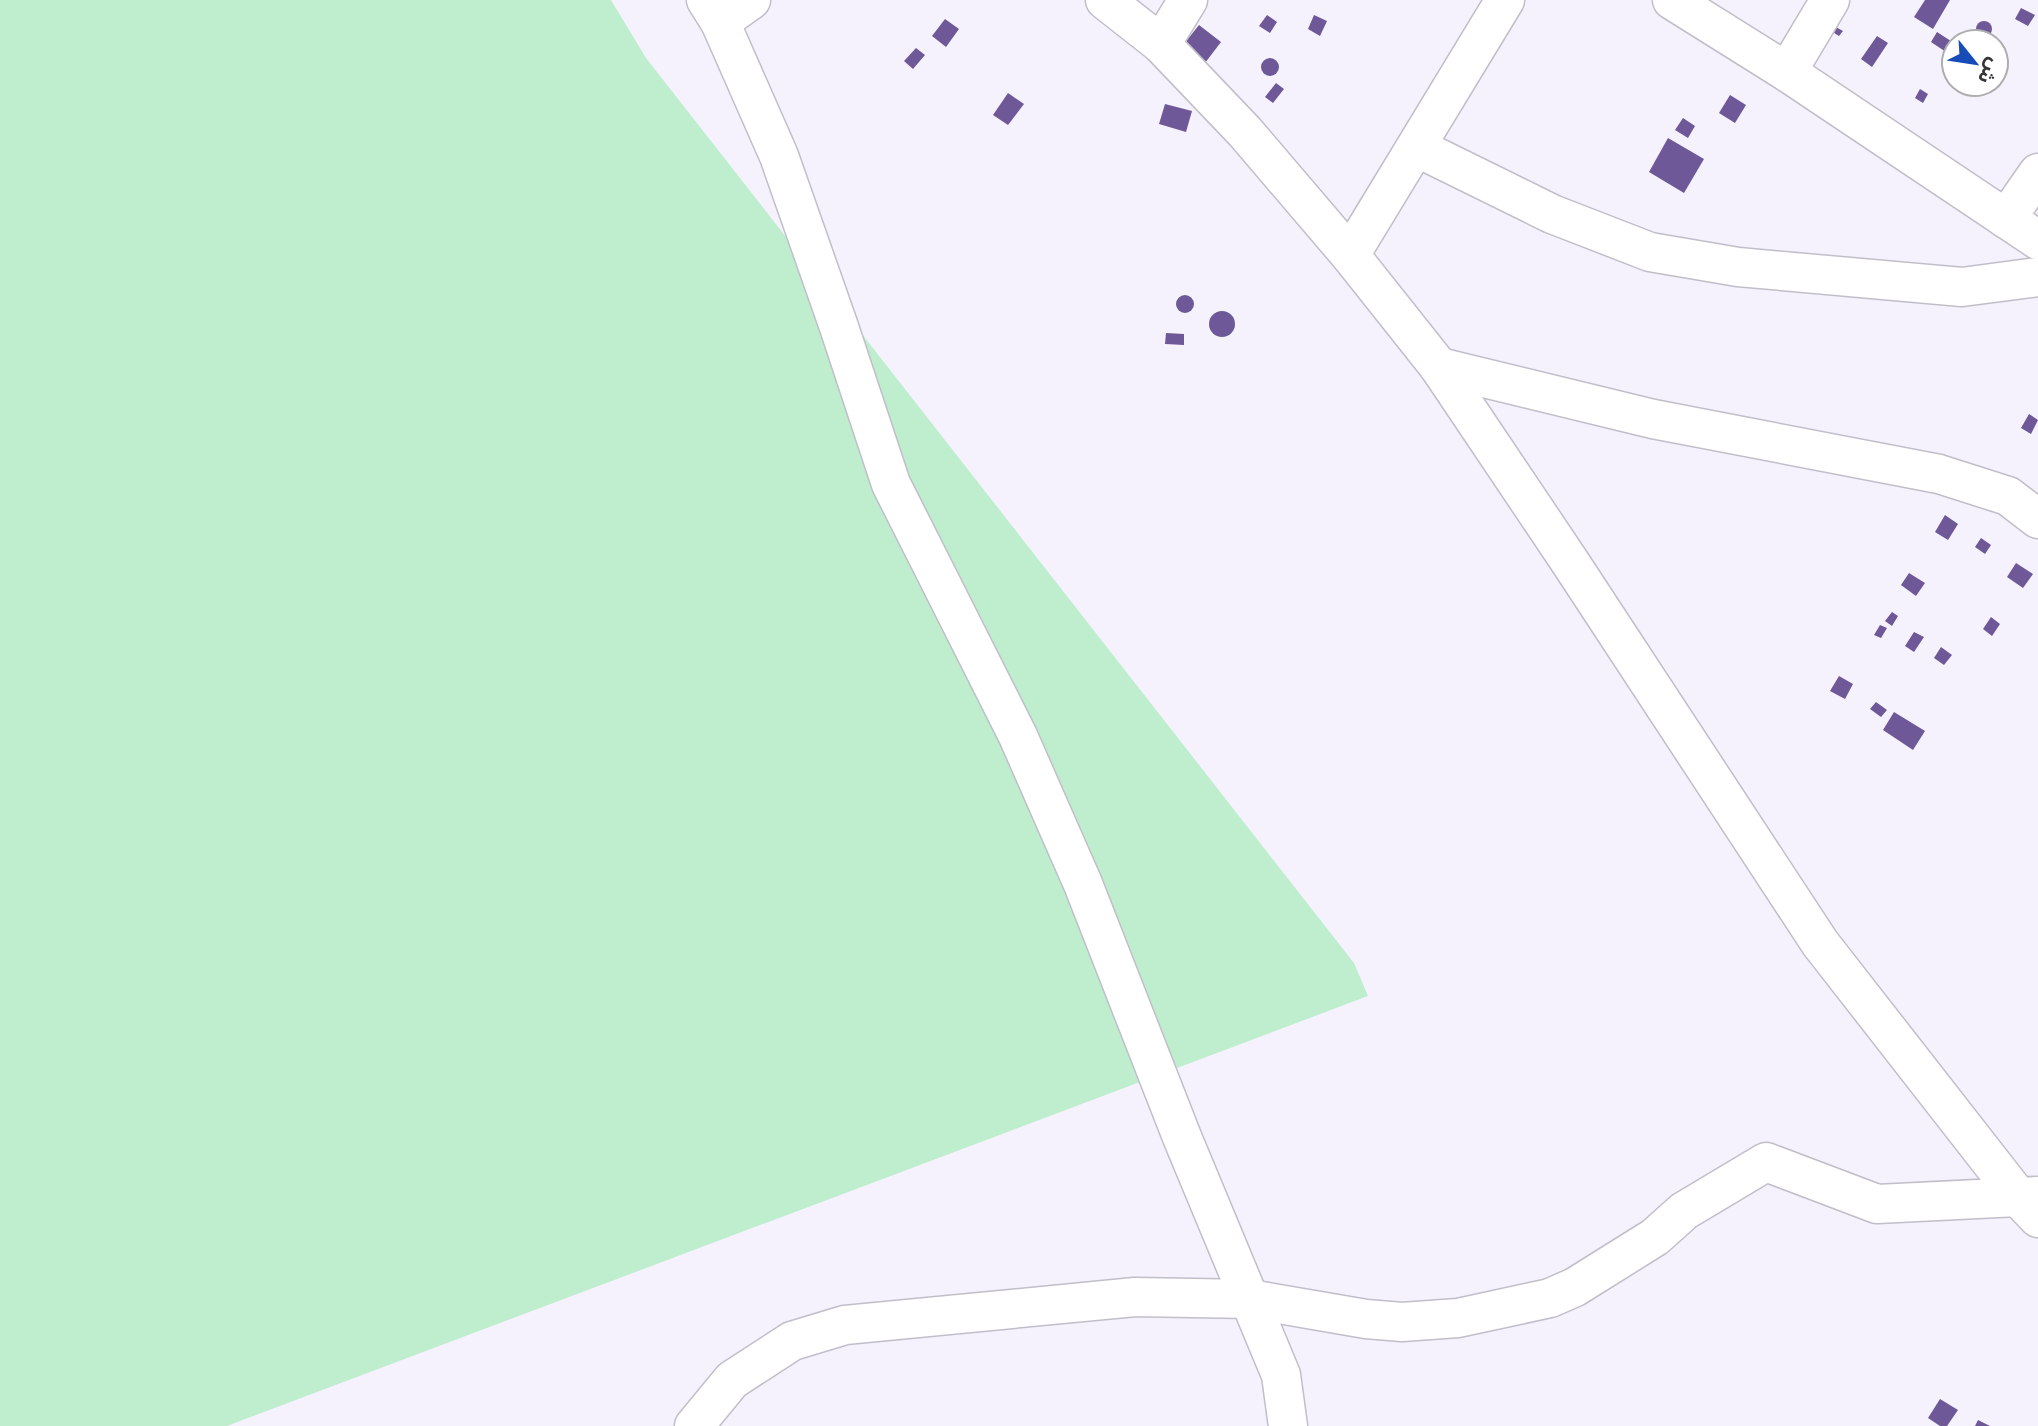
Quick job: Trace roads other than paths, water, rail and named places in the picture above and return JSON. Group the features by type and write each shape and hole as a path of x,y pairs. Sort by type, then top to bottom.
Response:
{"street":[{"path":"751,0 713,11 779,156 891,484 1018,736 1083,884 1182,1138 1281,1376 1288,1426"},
{"path":"1105,0 1161,44 1245,132 1350,255 1439,368 1570,562 1819,943 2032,1204"},
{"path":"1161,44 1188,0"},
{"path":"1350,255 1505,0"},
{"path":"1672,0 1787,72 2038,240"},
{"path":"1787,72 1830,0"},
{"path":"1416,147 1552,214 1650,252 1738,267 1962,287 2038,277"},
{"path":"2006,219 2038,173"},
{"path":"1439,368 1653,419 1939,474 2008,496 2038,519"},
{"path":"694,1426 732,1380 792,1341 845,1325 1135,1297 1250,1299 1366,1319 1402,1322 1458,1318 1550,1298 1575,1287 1655,1237 1684,1211 1766,1162 1877,1204 2032,1204"}]}
